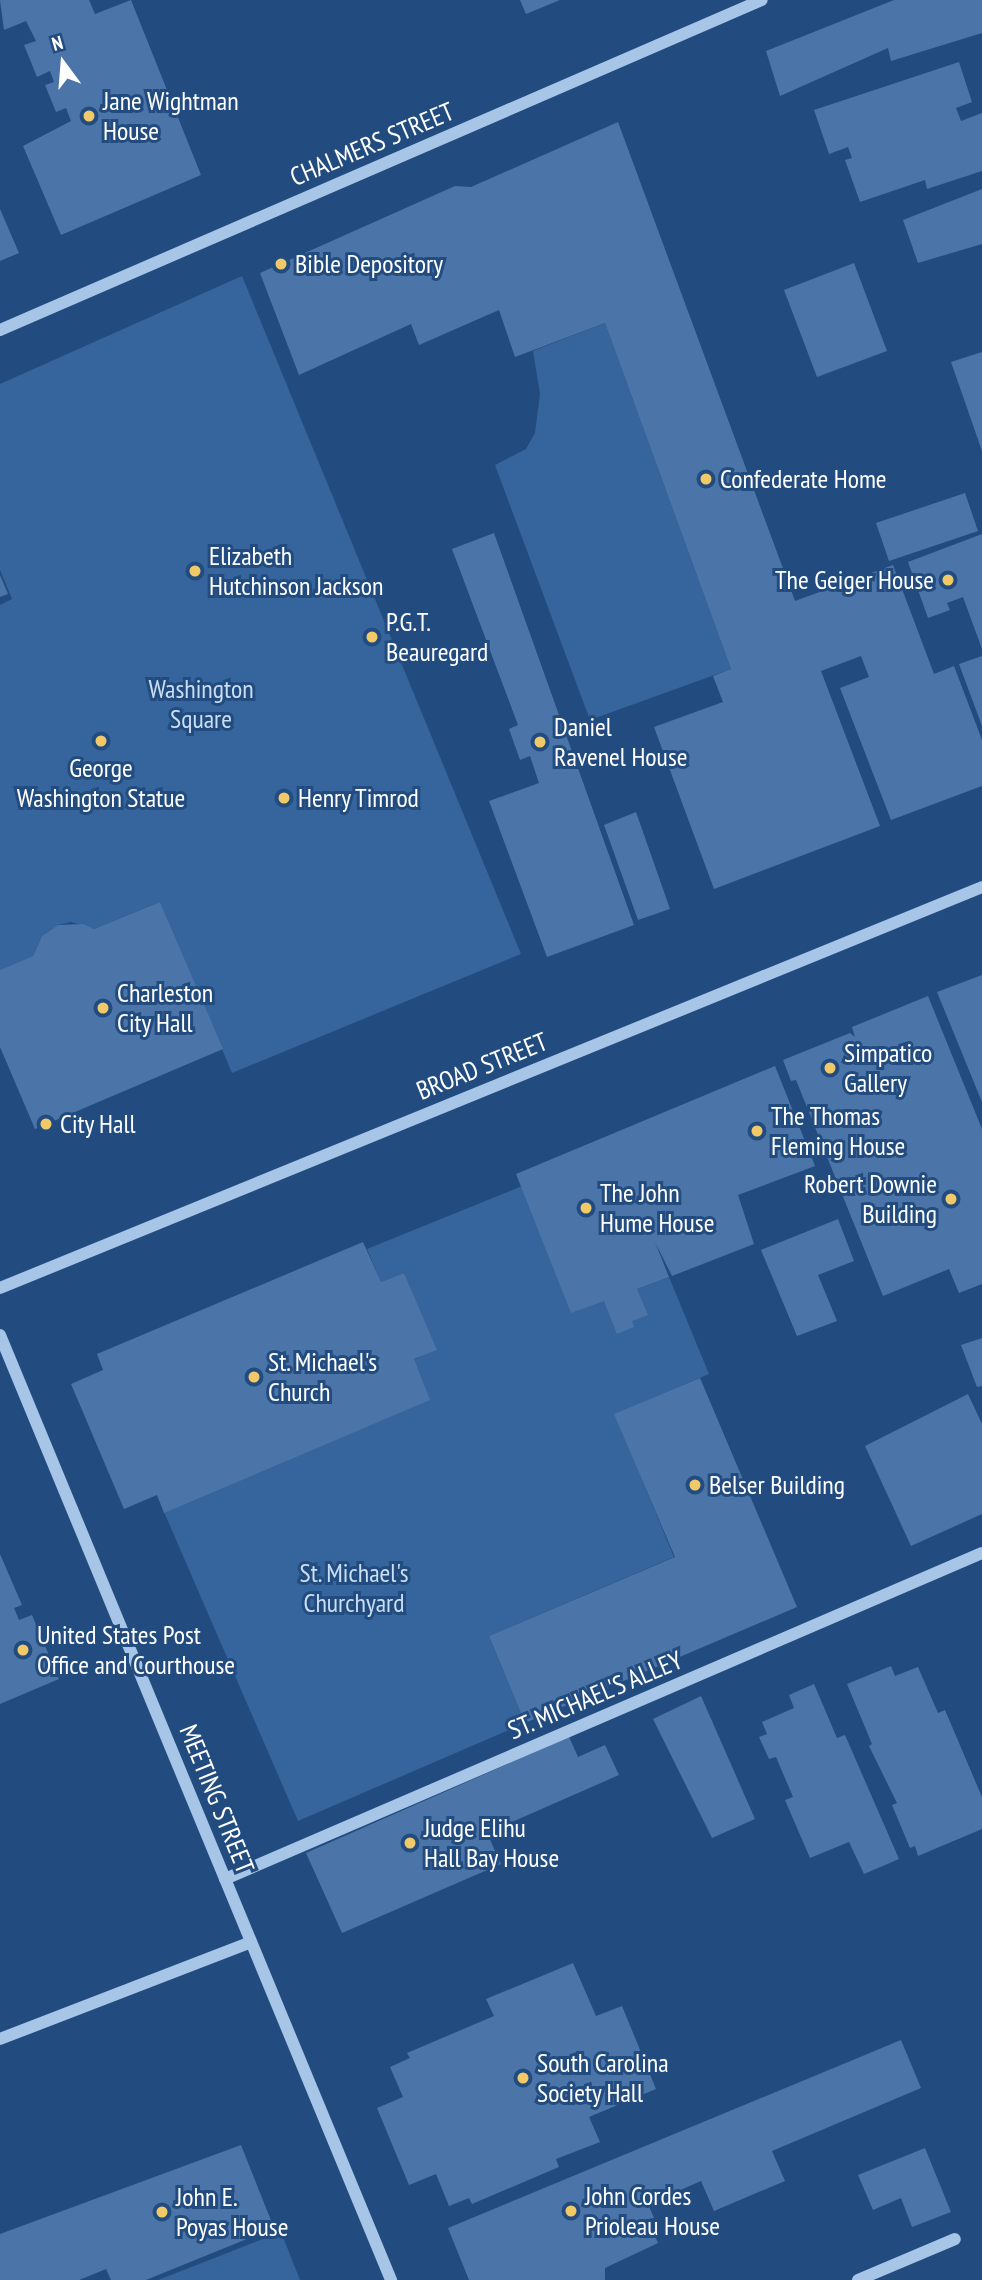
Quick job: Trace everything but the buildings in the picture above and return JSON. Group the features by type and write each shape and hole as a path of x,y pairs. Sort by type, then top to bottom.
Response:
{"street":[{"name":"CHALMERS STREET","path":"0,330 762,0"},
{"name":"BROAD STREET","path":"0,1287 982,887"},
{"name":"MEETING STREET","path":"0,1335 391,2280"},
{"name":"ST. MICHAEL'S ALLEY","path":"225,1879 982,1553"},
{"path":"0,2039 251,1942"},
{"path":"858,2280 955,2239"}],"green space":[{"name":"Washington Square","path":"242,276 521,954 232,1073 160,902 94,929 71,922 58,925 42,936 33,956 0,970 0,605 12,599 0,570 0,384"},
{"path":"605,323 731,669 590,720 495,465 526,449 535,433 540,394 533,351"},
{"name":"St. Michael's Churchyard","path":"522,1186 604,1301 632,1321 637,1289 669,1277 709,1374 615,1414 674,1557 489,1636 525,1723 298,1821 164,1512 413,1360 435,1350 404,1273 381,1282 367,1249"},
{"path":"281,2232 300,2280 158,2280"}],"place":[{"name":"Jane Wightman House","path":"89,116"},
{"name":"Bible Depository","path":"281,264"},
{"name":"Confederate Home","path":"706,479"},
{"name":"Elizabeth Hutchinson Jackson","path":"195,571"},
{"name":"The Geiger House","path":"948,580"},
{"name":"P.G.T. Beauregard","path":"372,637"},
{"name":"George Washington Statue","path":"101,741"},
{"name":"Daniel Ravenel House","path":"540,742"},
{"name":"Henry Timrod","path":"284,798"},
{"name":"Charleston City Hall","path":"103,1008"},
{"name":"Simpatico Gallery","path":"830,1068"},
{"name":"City Hall","path":"46,1124"},
{"name":"The Thomas Fleming House","path":"757,1131"},
{"name":"Robert Downie Building","path":"951,1199"},
{"name":"The John Hume House","path":"586,1208"},
{"name":"St. Michael's Church","path":"254,1377"},
{"name":"Belser Building","path":"695,1485"},
{"name":"United States Post Office and Courthouse","path":"23,1650"},
{"name":"Judge Elihu Hall Bay House","path":"410,1843"},
{"name":"South Carolina Society Hall","path":"523,2078"},
{"name":"John Cordes Prioleau House","path":"571,2211"},
{"name":"John E. Poyas House","path":"162,2212"}]}
